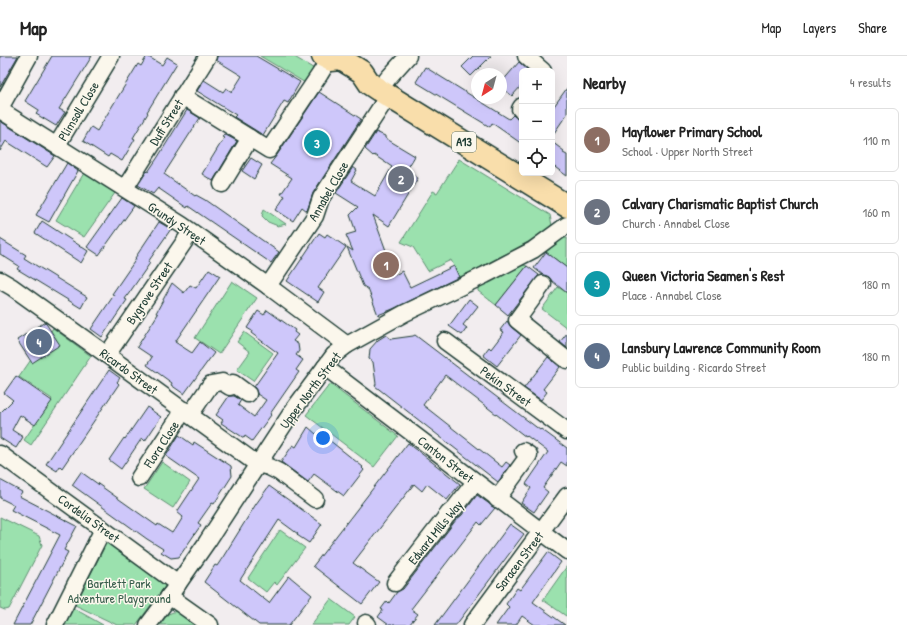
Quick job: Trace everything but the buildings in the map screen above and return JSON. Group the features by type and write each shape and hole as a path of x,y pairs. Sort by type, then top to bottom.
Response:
{"highway":[{"name":"A13","path":"328,59 333,72 354,84 379,90 567,206"}],"street":[{"path":"0,109 29,56"},
{"name":"Plimsoll Close","path":"57,145 111,56"},
{"name":"Duff Street","path":"125,188 208,56"},
{"name":"Annabel Close","path":"268,286 315,216 321,198 379,90 408,56"},
{"path":"526,56 540,68"},
{"path":"182,96 269,150 320,74 328,59"},
{"name":"Grundy Street","path":"0,109 125,188 191,232 347,344"},
{"path":"222,184 250,138"},
{"name":"Upper North Street","path":"148,625 207,542 294,409 334,355 347,344 405,313 485,275 533,250 567,225"},
{"name":"Bygrove Street","path":"107,355 191,232"},
{"name":"Ricardo Street","path":"0,280 107,355 257,464 269,467 279,472 315,499"},
{"path":"543,284 517,320 567,360"},
{"name":"Pekin Street","path":"445,341 567,431"},
{"name":"Canton Street","path":"325,367 567,552"},
{"name":"Flora Close","path":"139,478 187,413 211,384 222,382 230,388 233,383 248,394"},
{"path":"497,498 530,456 523,451"},
{"name":"Cordelia Street","path":"0,454 103,529 174,590 210,625"},
{"name":"Edward Mills Way","path":"395,583 475,482"},
{"name":"Saracen Street","path":"472,625 567,496"},
{"path":"55,625 103,529"}],"green space":[{"path":"260,56 293,56 316,70 307,84"},
{"path":"459,159 550,215 552,226 530,241 460,278 451,260 428,271 413,247 401,242 433,191 437,193"},
{"path":"84,173 115,193 84,237 56,220"},
{"path":"264,209 286,224 278,226 268,222 262,216"},
{"path":"563,238 567,238 567,268 546,252"},
{"path":"523,265 527,266 496,305 478,291 478,287"},
{"path":"232,281 257,298 219,354 195,338"},
{"path":"558,287 567,293 567,328 542,309"},
{"path":"53,328 91,356 31,445 24,440 52,399 19,377"},
{"path":"244,332 273,353 253,381 237,370 250,352 237,342"},
{"path":"330,384 398,436 374,467 306,415"},
{"path":"162,462 190,482 173,508 144,489"},
{"path":"0,517 39,536 42,545 9,609 5,610 0,608"},
{"path":"280,530 305,548 277,585 274,582 266,592 248,578"},
{"name":"Bartlett Park Adventure Playground","path":"107,542 166,585 136,625 117,625 75,605"},
{"path":"567,566 567,614 566,616 543,600"},
{"path":"331,599 355,617 349,625 311,625"},
{"path":"73,608 103,625 64,625"},
{"path":"176,611 195,625 160,625 168,614"}],"place":[{"name":"Queen Victoria Seamen's Rest","path":"317,143"},
{"name":"Calvary Charismatic Baptist Church","path":"401,179"},
{"name":"Mayflower Primary School","path":"386,265"},
{"name":"Lansbury Lawrence Community Room","path":"39,342"}]}
